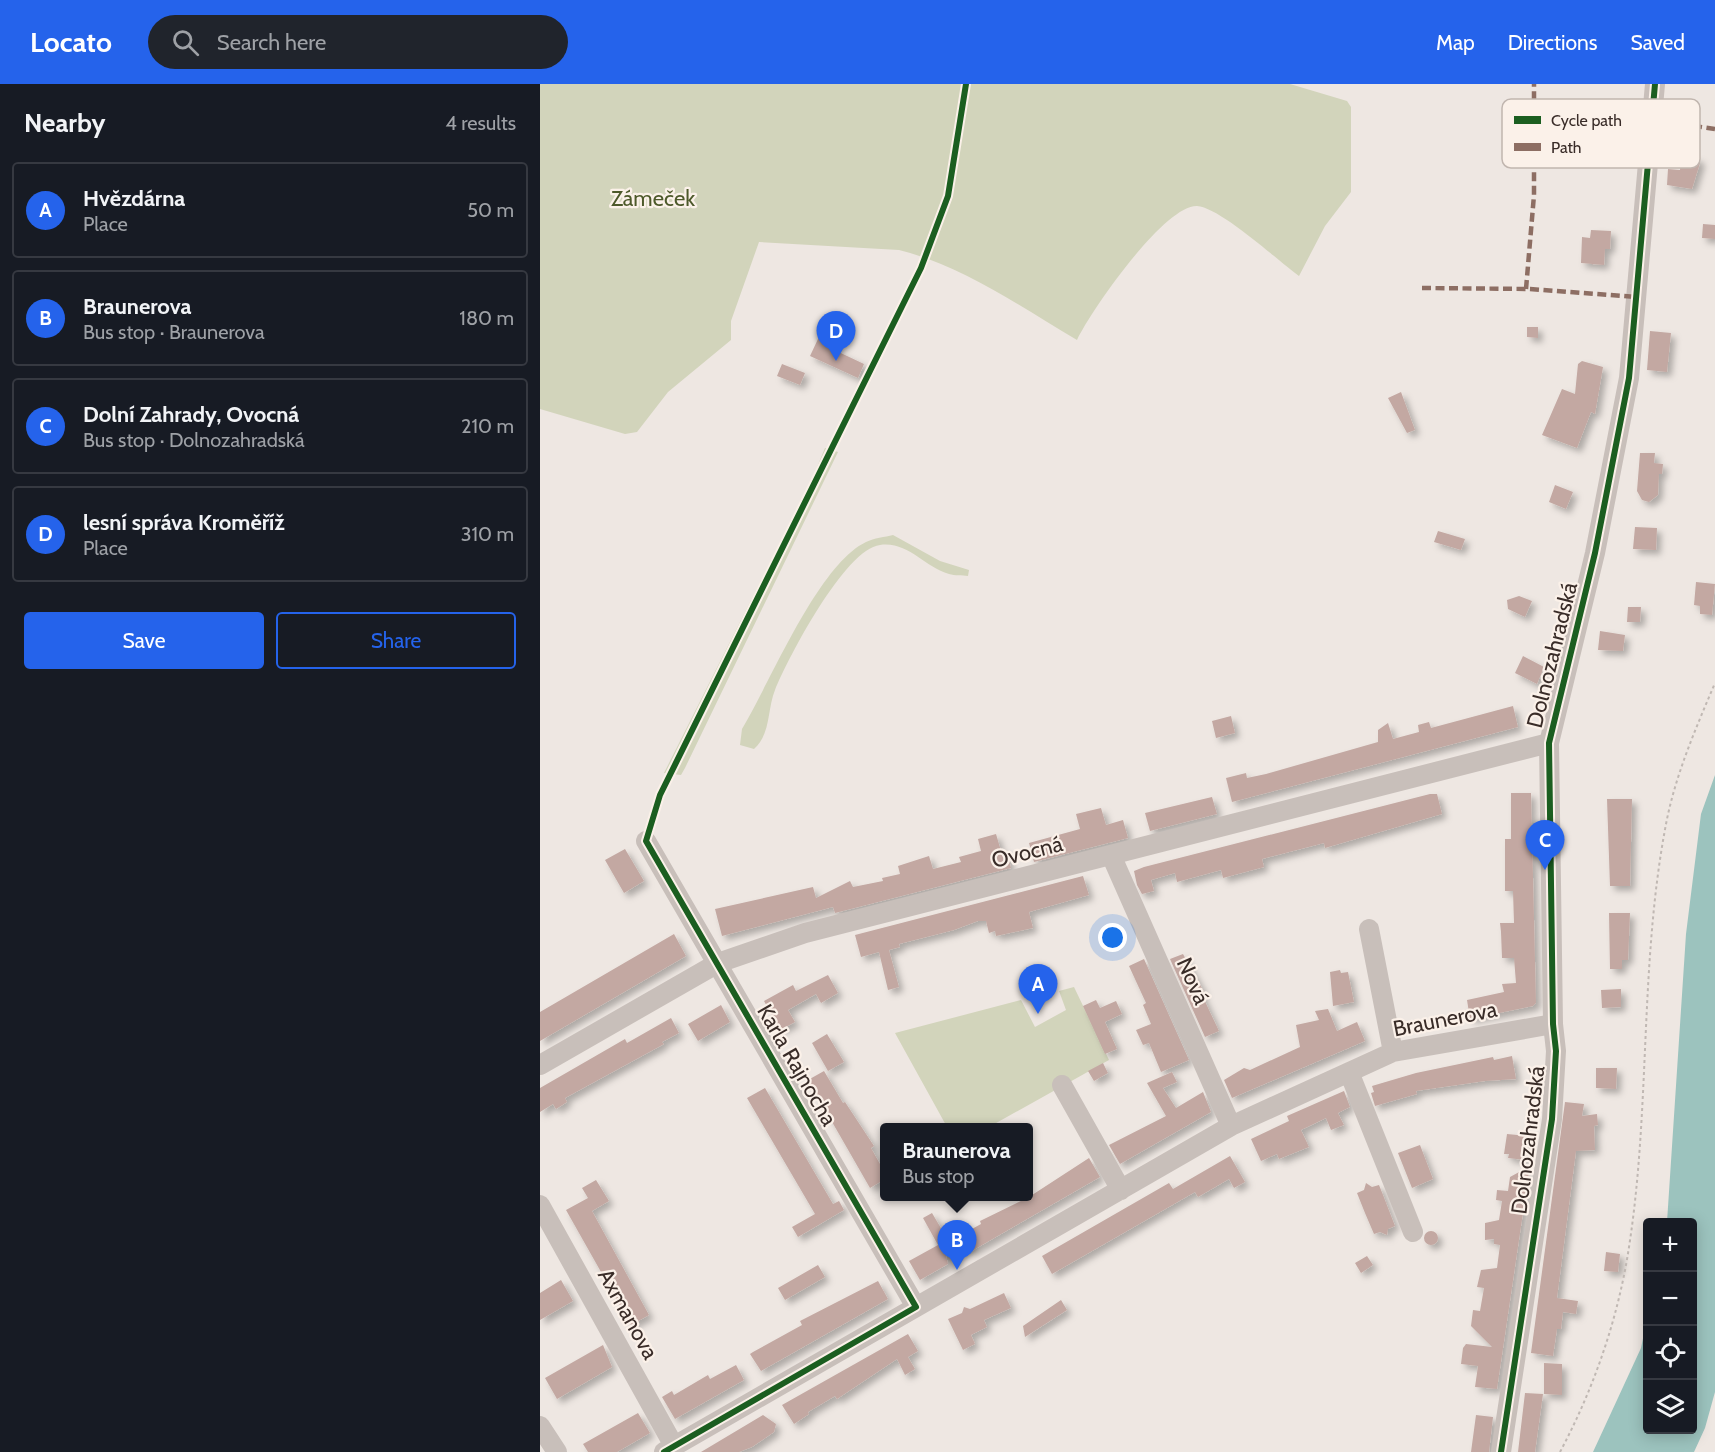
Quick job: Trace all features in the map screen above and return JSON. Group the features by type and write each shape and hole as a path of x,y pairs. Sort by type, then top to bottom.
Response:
{"street":[{"name":"Dolnozahradská","path":"1654,99 1655,84"},
{"name":"Dolnozahradská","path":"1501,1452 1551,1119 1556,1051 1553,1024 1549,743 1595,553 1629,378 1648,168"},
{"name":"Ovocná","path":"540,1065 718,963 805,933 1549,743"},
{"name":"Karla Rajnocha","path":"646,841 916,1307"},
{"name":"Nová","path":"1111,855 1231,1126"},
{"path":"1369,929 1393,1052"},
{"name":"Braunerova","path":"669,1449 1231,1126 1393,1052 1553,1024"},
{"path":"1349,1072 1413,1233"},
{"path":"1062,1085 1120,1190"},
{"name":"Axmanova","path":"540,1205 669,1449"}],"path":[{"path":"1560,1452 1580,1415 1600,1366 1629,1248 1639,1138 1651,931 1667,820 1679,769 1715,683"}],"green space":[{"name":"Zámeček","path":"540,84 1290,84 1347,101 1351,107 1351,192 1325,226 1299,276 1220,216 1197,206 1183,210 1166,223 1130,262 1097,307 1077,340 969,277 923,257 899,250 759,242 731,321 731,340 668,392 637,432 625,434 540,409"},
{"path":"825,448 838,452 685,768 681,775 664,773 812,479"},
{"path":"893,535 940,561 969,570 968,576 951,575 940,571 899,547 880,545 866,551 835,584 792,654 772,698 766,729 759,743 754,749 740,745 742,729 797,626 830,574 848,555 866,542"},
{"path":"1074,987 1109,1060 996,1123 945,1123 895,1033 1021,1000 1035,1027 1066,1010 1059,991"}],"water":[{"path":"1715,775 1715,1392 1705,1428 1694,1452 1593,1452 1641,1348 1643,1338 1643,1434 1697,1434 1697,1218 1667,1218 1686,934 1701,814"}],"building":[{"path":"1680,168 1698,168 1692,189 1667,185 1668,169 1680,170"},
{"path":"1703,224 1715,225 1715,239 1702,238"},
{"path":"1591,230 1611,231 1610,249 1605,249 1604,265 1581,263 1582,237 1590,238"},
{"path":"826,322 837,327 828,347 864,364 858,378 810,356"},
{"path":"1527,327 1538,327 1538,338 1527,337"},
{"path":"1650,331 1671,333 1667,372 1647,370"},
{"path":"1582,361 1603,367 1595,414 1591,412 1577,448 1542,435 1562,389 1575,394 1578,364"},
{"path":"782,364 805,373 800,385 777,376"},
{"path":"1401,392 1415,430 1407,433 1388,398"},
{"path":"1640,453 1655,453 1654,463 1663,464 1662,474 1659,474 1658,495 1649,502 1642,500 1637,491"},
{"path":"1555,485 1573,492 1566,509 1549,502"},
{"path":"1635,527 1657,528 1656,550 1633,549"},
{"path":"1438,531 1465,539 1461,550 1434,542"},
{"path":"1696,582 1715,584 1712,615 1700,614 1700,606 1694,605"},
{"path":"1519,596 1532,601 1525,617 1508,609 1507,600"},
{"path":"1628,607 1641,607 1640,622 1627,622"},
{"path":"1600,631 1625,635 1623,651 1598,650"},
{"path":"1523,656 1544,667 1537,684 1515,673"},
{"path":"1513,706 1518,727 1232,802 1226,778 1246,773 1247,778 1266,774 1378,742 1378,730 1388,723 1393,739 1419,732 1418,725 1429,722 1431,728"},
{"path":"1231,716 1235,733 1216,738 1212,721"},
{"path":"1511,793 1531,793 1536,1003 1533,1006 1470,1019 1467,1000 1504,992 1502,984 1516,983 1514,958 1502,958 1500,923 1514,923 1513,891 1505,891 1505,839 1511,839"},
{"path":"1437,794 1442,814 1325,848 1324,843 1262,859 1264,867 1223,878 1221,870 1177,882 1175,873 1151,880 1154,891 1142,894 1137,885 1134,871 1144,867"},
{"path":"1212,797 1217,814 1150,831 1145,813"},
{"path":"1607,799 1632,799 1630,886 1610,886"},
{"path":"1101,808 1106,825 1123,820 1128,838 1034,862 1029,843 1080,829 1076,814"},
{"path":"996,834 1001,851 1006,850 1011,868 835,913 833,907 722,936 715,909 813,887 816,898 850,881 853,887 883,881 882,878 900,874 898,866 929,856 933,869 961,862 959,857 981,851 978,839"},
{"path":"625,849 644,881 624,893 605,860"},
{"path":"1083,876 1089,895 1029,912 1033,928 996,936 995,931 989,933 986,921 978,921 954,930 899,944 900,947 889,950 899,987 888,990 879,952 861,957 855,935"},
{"path":"1609,913 1630,913 1628,960 1622,960 1622,969 1610,969"},
{"path":"674,934 686,956 540,1041 540,1012"},
{"path":"1183,954 1204,992 1201,993 1219,1031 1205,1037 1170,959"},
{"path":"1144,959 1189,1060 1161,1072 1149,1043 1143,1045 1136,1030 1151,1024 1143,1005 1146,1003 1129,966"},
{"path":"1340,970 1341,973 1348,972 1354,1002 1333,1006 1330,972"},
{"path":"828,975 838,993 821,1003 816,994 788,1010 795,1022 780,1030 764,1001 793,985 796,991"},
{"path":"1621,989 1621,1007 1602,1008 1601,990"},
{"path":"1096,1000 1100,1008 1116,1001 1122,1014 1105,1022 1117,1049 1105,1054 1083,1006"},
{"path":"721,1005 730,1022 698,1041 688,1024"},
{"path":"1328,1009 1337,1031 1357,1022 1365,1041 1232,1098 1224,1080 1244,1068 1250,1070 1300,1047 1296,1025 1319,1020 1315,1011"},
{"path":"671,1018 679,1033 662,1042 664,1044 565,1098 567,1102 556,1109 553,1104 540,1112 540,1088 625,1039 627,1043"},
{"path":"827,1034 844,1062 828,1071 812,1043"},
{"path":"1512,1056 1516,1079 1416,1091 1417,1094 1375,1106 1371,1093 1374,1092 1372,1086 1416,1073 1493,1057 1494,1060"},
{"path":"1103,1063 1108,1073 1094,1081 1088,1071"},
{"path":"1596,1068 1617,1068 1616,1089 1596,1088"},
{"path":"824,1071 843,1103 845,1102 874,1146 871,1148 880,1164 880,1182 870,1188 808,1080"},
{"path":"1172,1072 1177,1082 1163,1088 1176,1108 1203,1092 1211,1112 1120,1164 1109,1145 1166,1116 1147,1083"},
{"path":"765,1088 833,1204 839,1201 844,1210 798,1237 792,1227 815,1214 747,1098"},
{"path":"1344,1091 1350,1107 1338,1113 1344,1125 1331,1130 1326,1118 1301,1130 1309,1147 1279,1159 1277,1154 1261,1161 1251,1139 1289,1121 1287,1116"},
{"path":"1565,1102 1584,1104 1582,1116 1597,1114 1598,1125 1594,1126 1595,1150 1576,1151 1557,1298 1578,1301 1576,1314 1563,1312 1561,1329 1557,1329 1553,1356 1531,1353"},
{"path":"1507,1134 1528,1136 1525,1160 1508,1158 1509,1154 1504,1154"},
{"path":"1420,1145 1433,1179 1412,1188 1398,1153"},
{"path":"1230,1156 1245,1182 1234,1188 1229,1179 1198,1197 1195,1192 1052,1274 1042,1256 1169,1183 1173,1189"},
{"path":"1089,1158 1100,1177 970,1252 965,1245 946,1256 948,1264 920,1280 909,1261 938,1245 923,1218 932,1213 948,1240 1021,1201 1033,1201 1033,1194"},
{"path":"1521,1171 1529,1172 1497,1389 1475,1387 1478,1366 1461,1364 1463,1348 1466,1344 1492,1347 1471,1326 1473,1310 1480,1311 1484,1288 1477,1287 1481,1270 1497,1268 1500,1245 1494,1244 1494,1239 1485,1240 1485,1223 1499,1220 1502,1201 1496,1200 1497,1190 1508,1191 1510,1177"},
{"path":"596,1180 609,1201 592,1211 649,1315 631,1325 566,1210 588,1198 582,1188"},
{"path":"1366,1183 1372,1187 1379,1185 1395,1226 1388,1229 1387,1235 1380,1232 1374,1234 1365,1213 1357,1193 1364,1190"},
{"path":"1428,1231 1434,1231 1438,1238 1434,1245 1428,1245 1424,1241 1424,1235"},
{"path":"1606,1252 1620,1254 1618,1272 1604,1271"},
{"path":"1367,1256 1373,1265 1361,1273 1355,1263"},
{"path":"818,1265 825,1277 785,1300 778,1288"},
{"path":"561,1280 573,1301 540,1320 540,1293"},
{"path":"878,1281 888,1299 761,1371 750,1354 802,1325 800,1321"},
{"path":"1004,1293 1011,1308 984,1320 987,1327 971,1335 975,1344 963,1350 948,1319 962,1313 964,1307 970,1309"},
{"path":"1061,1300 1067,1310 1025,1337 1023,1326"},
{"path":"908,1334 918,1351 908,1357 915,1369 905,1375 897,1359 837,1399 835,1396 808,1412 809,1414 794,1424 782,1405"},
{"path":"603,1345 612,1367 557,1399 545,1378"},
{"path":"1544,1363 1562,1364 1562,1395 1544,1394"},
{"path":"736,1365 744,1380 675,1419 662,1397 672,1391 674,1395 708,1375 710,1379"},
{"path":"1525,1393 1543,1394 1535,1452 1518,1452"},
{"path":"638,1413 650,1433 617,1452 588,1452 583,1444"},
{"path":"763,1415 776,1424 774,1432 752,1447 739,1452 701,1452"},
{"path":"1476,1415 1493,1417 1489,1452 1471,1452"}],"marked path":[{"path":"1534,84 1534,99"},
{"path":"1700,127 1715,129"},
{"path":"1526,289 1534,168"},
{"path":"1422,288 1530,289 1637,297"}],"cycle path":[{"path":"664,1452 916,1307 646,841 660,795 921,268 948,196 966,84"},
{"path":"1654,99 1655,84"},
{"path":"1501,1452 1552,1119 1556,1051 1553,1024 1549,743 1595,553 1629,378 1648,168"}],"place":[{"name":"lesní správa Kroměříž","path":"836,361"},
{"name":"Dolní Zahrady, Ovocná","path":"1545,870"},
{"name":"Hvězdárna","path":"1038,1014"},
{"name":"Braunerova","path":"957,1270"}]}
